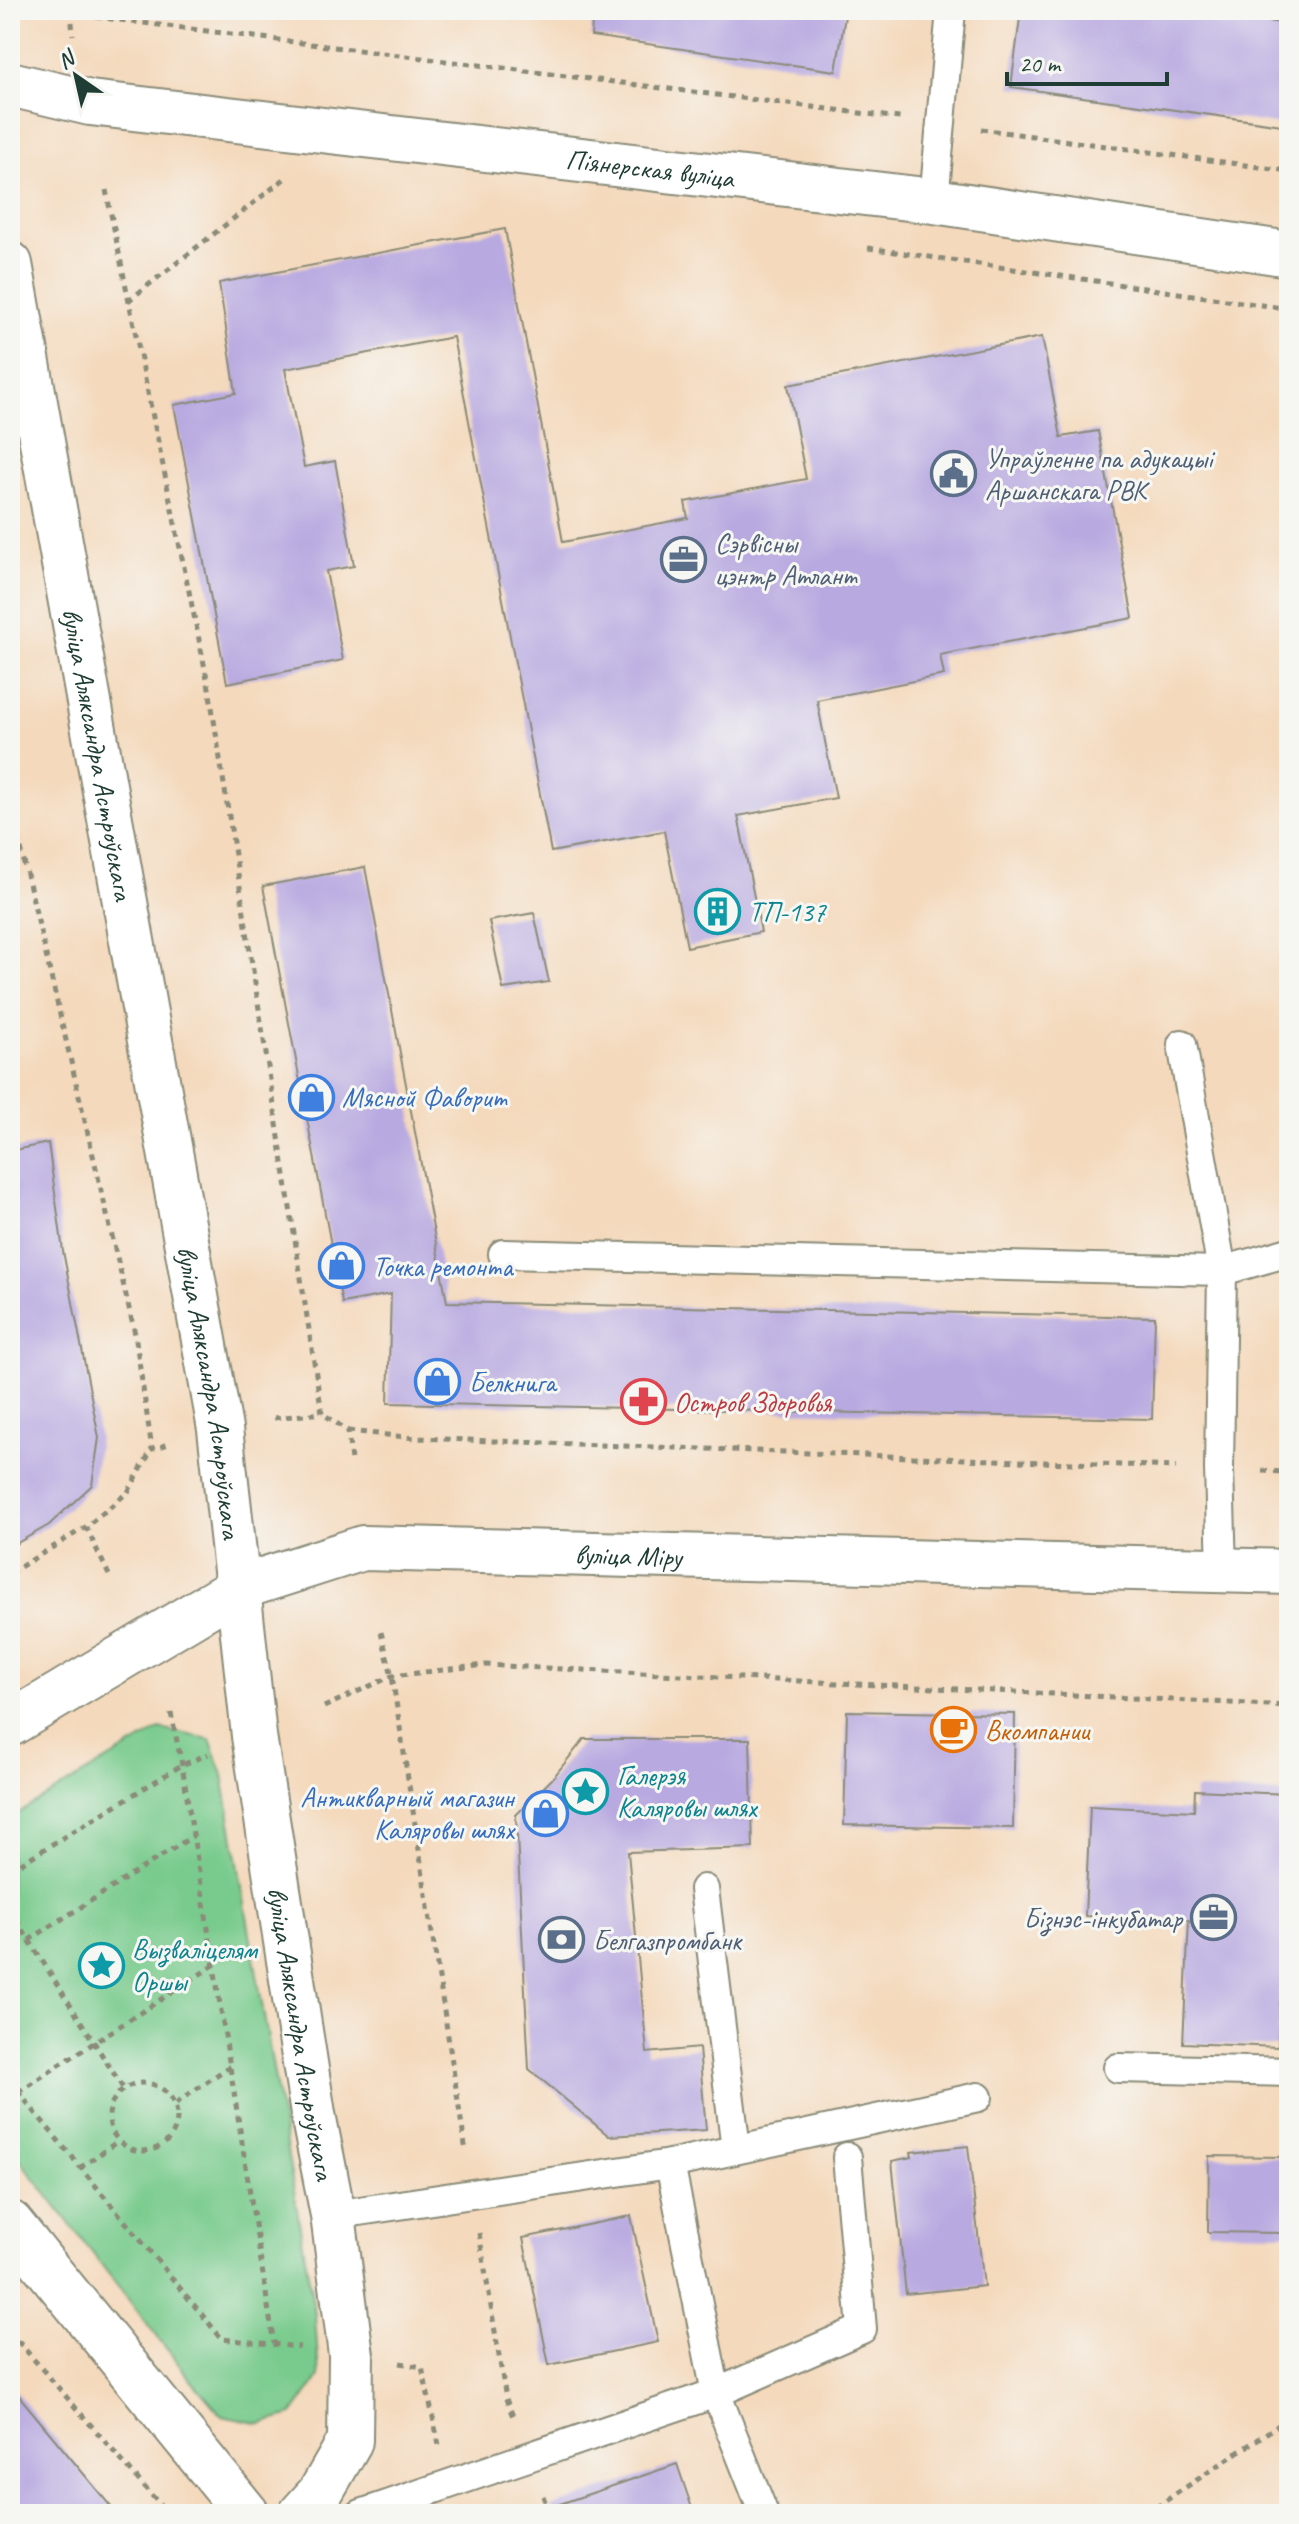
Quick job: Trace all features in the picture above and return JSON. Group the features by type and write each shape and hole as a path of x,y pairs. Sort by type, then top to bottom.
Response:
{"street":[{"name":"Піянерская вуліца","path":"10,84 90,103 934,201 1289,254"},
{"name":"вуліца Аляксандра Астроўскага","path":"10,264 220,1429 254,1736 313,2114 333,2215 351,2355 350,2441 320,2493 301,2514"},
{"name":"вуліца Міру","path":"10,1724 238,1588 363,1548 1289,1572"},
{"path":"10,2223 247,2514"}],"lane":[{"path":"934,201 951,10"},
{"path":"1182,1044 1222,1271 1219,1469 1222,1569"},
{"path":"503,1254 1222,1271 1289,1252"},
{"path":"704,1889 736,2149"},
{"path":"1118,2068 1289,2072"},
{"path":"333,2215 670,2164 978,2097"},
{"path":"361,2514 716,2393 862,2329 847,2157"},
{"path":"670,2164 716,2393 764,2514"}],"path":[{"path":"73,35 72,12 941,123 1289,171"},
{"path":"128,301 289,175"},
{"path":"106,190 209,688 322,1413"},
{"path":"866,247 1289,309"},
{"path":"10,802 135,1334 152,1449 128,1492 86,1527 10,1573"},
{"path":"10,868 23,864"},
{"path":"274,1418 322,1413 348,1431 416,1438 1289,1472"},
{"path":"348,1431 351,1461"},
{"path":"152,1449 179,1441"},
{"path":"86,1527 109,1575"},
{"path":"381,1632 392,1676 450,2061 506,2399 550,2514"},
{"path":"324,1707 392,1676 485,1665 1289,1706"},
{"path":"171,1713 182,1765 274,2344"},
{"path":"10,1870 182,1765 212,1752"},
{"path":"29,1940 193,1836"},
{"path":"10,1910 123,2088"},
{"path":"18,2092 214,1965"},
{"path":"176,2103 230,2066"},
{"path":"10,2082 222,2339 301,2347"},
{"path":"144,2082 155,2084 165,2089 176,2103 176,2128 163,2145 152,2150 128,2148 118,2141 112,2131 109,2107 123,2088 144,2082"},
{"path":"80,2168 118,2141"},
{"path":"10,2332 168,2514"},
{"path":"396,2362 422,2367 439,2447"},
{"path":"1146,2514 1289,2418"}],"green space":[{"path":"160,1729 210,1739 223,1775 315,2315 319,2377 292,2415 261,2424 222,2416 10,2147 10,1818"}],"building":[{"path":"593,10 846,10 836,71 591,36"},
{"path":"1021,10 1186,10 1289,24 1289,126 1011,87"},
{"path":"505,229 563,542 688,518 685,502 806,479 788,385 1042,337 1061,437 1098,431 1133,618 940,655 944,675 817,700 836,798 738,816 761,932 687,947 664,831 551,852 453,337 285,369 304,467 335,461 354,566 326,571 343,660 227,683 174,405 236,393 219,283"},
{"path":"365,867 447,1302 1155,1317 1152,1419 388,1403 391,1294 342,1303 263,886"},
{"path":"534,913 549,982 503,989 489,921"},
{"path":"48,1143 63,1251 99,1438 92,1485 49,1525 10,1547 10,1151"},
{"path":"847,1711 1015,1714 1013,1828 844,1825"},
{"path":"584,1739 750,1739 753,1848 628,1852 647,2053 699,2048 706,2130 609,2136 529,2069 516,1815 552,1779"},
{"name":"Бізнэс-інкубатар","path":"1195,1790 1289,1794 1289,2003 1280,2003 1278,2047 1183,2043 1189,1920 1085,1916 1090,1806 1194,1811"},
{"path":"968,2146 984,2286 906,2294 892,2161 912,2157 911,2152"},
{"path":"1209,2156 1289,2157 1289,2233 1208,2232"},
{"path":"631,2216 658,2342 549,2365 523,2238"},
{"path":"10,2385 117,2514 10,2514"},
{"path":"677,2464 694,2514 553,2514 551,2507"}],"place":[{"name":"Упраўленне па адукацыі Аршанскага РВК","path":"954,474"},
{"name":"Сэрвісны цэнтр Атлант","path":"684,559"},
{"name":"ТП-137","path":"718,911"},
{"name":"Мясной Фаворит","path":"311,1097"},
{"name":"Точка ремонта","path":"342,1266"},
{"name":"Белкнига","path":"438,1382"},
{"name":"Остров Здоровья","path":"643,1402"},
{"name":"Вкомпании","path":"954,1730"},
{"name":"Галерэя Каляровы шлях","path":"586,1791"},
{"name":"Антикварный магазин Каляровы шлях","path":"545,1813"},
{"name":"Бізнэс-інкубатар","path":"1213,1918"},
{"name":"Белгазпромбанк","path":"562,1940"},
{"name":"Вызваліцелям Оршы","path":"101,1965"}]}
